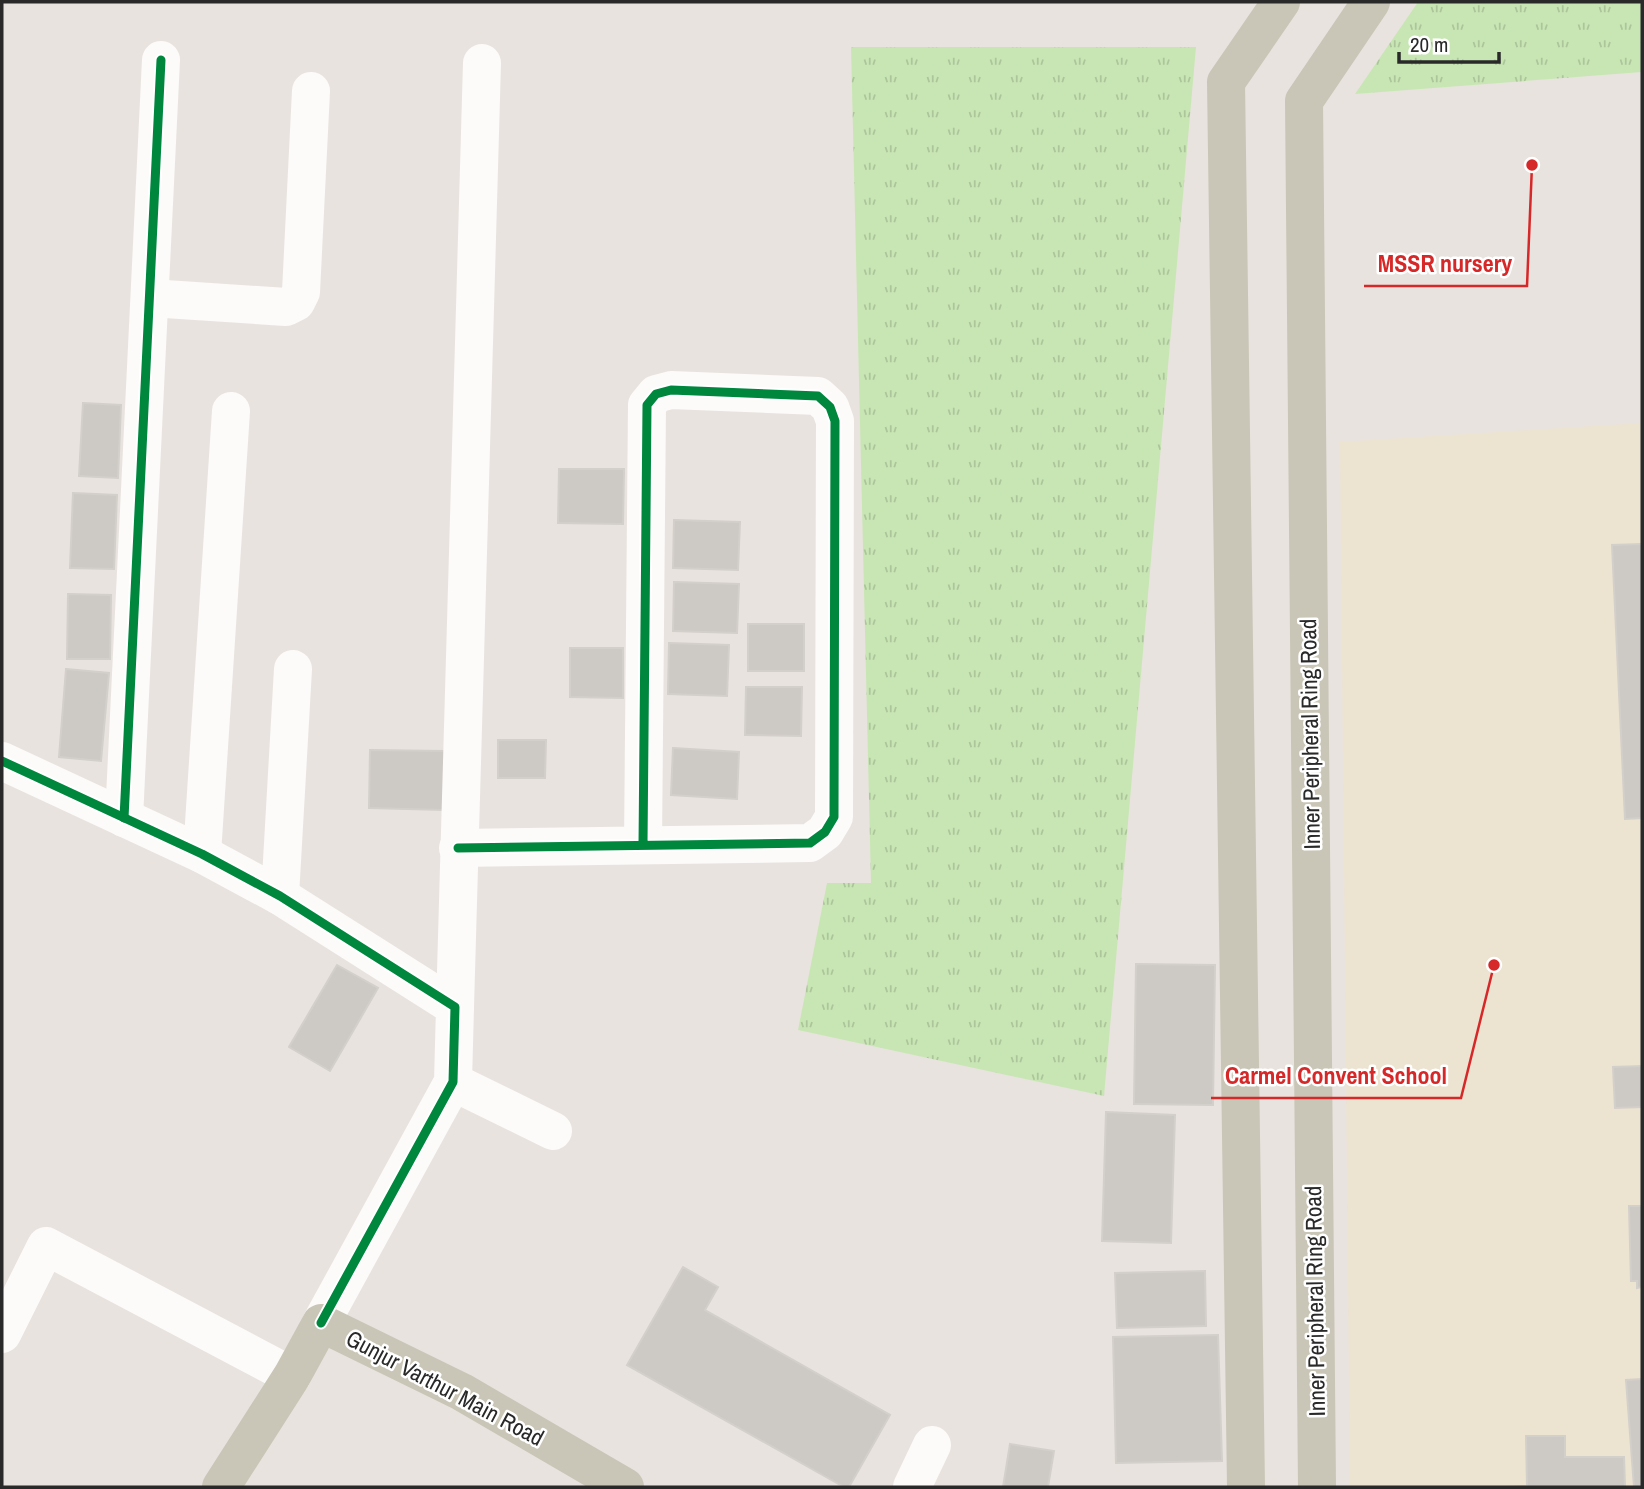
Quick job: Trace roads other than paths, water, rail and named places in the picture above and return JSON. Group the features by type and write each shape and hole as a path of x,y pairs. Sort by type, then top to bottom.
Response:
{"main road":[{"path":"1246,1487 1226,82 1281,2"},
{"name":"Inner Peripheral Ring Road","path":"1317,1487 1304,101 1371,2"},
{"name":"Gunjur Varthur Main Road","path":"220,1487 292,1376 321,1323 462,1392 625,1487"}],"street":[{"path":"124,818 161,60"},
{"path":"321,1323 453,1083 482,62"},
{"path":"150,298 286,307 296,302 301,292 311,90"},
{"path":"458,848 810,843 825,832 834,817 835,421 830,407 818,396 671,390 656,394 647,405 643,845"},
{"path":"202,855 231,411"},
{"path":"279,896 293,669"},
{"path":"2,761 202,855 279,896 455,1007"},
{"path":"453,1083 553,1131"},
{"path":"2,1334 46,1246 292,1376"},
{"path":"912,1487 932,1445"}],"place":[{"name":"MSSR nursery","path":"1532,165"},
{"name":"Carmel Convent School","path":"1494,965"}]}
